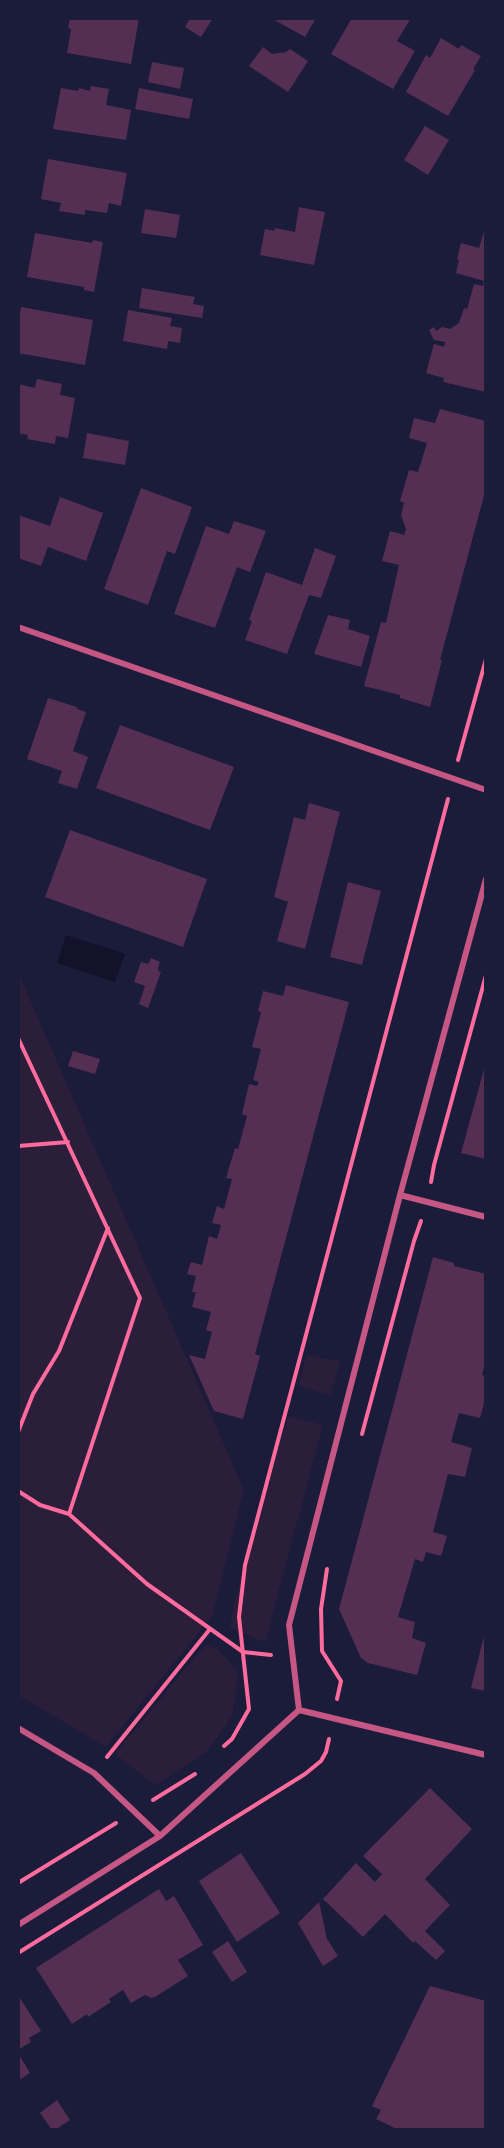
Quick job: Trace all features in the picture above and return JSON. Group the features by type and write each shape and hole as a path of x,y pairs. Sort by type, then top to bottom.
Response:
{"street":[{"path":"18,627 486,790"},
{"path":"299,1710 289,1625 400,1195 486,879"},
{"path":"400,1195 486,1217"},
{"path":"299,1710 486,1755"},
{"path":"18,1925 160,1836 299,1710"},
{"path":"18,1728 93,1773 160,1836"}],"path":[{"path":"224,1747 232,1739 249,1709 239,1617 245,1565 486,659"},
{"path":"362,1436 414,1241 428,1202 434,1165 486,975"},
{"path":"18,1038 140,1298 69,1514"},
{"path":"18,1146 68,1142"},
{"path":"18,1432 33,1394 59,1351 108,1228"},
{"path":"18,1491 40,1505 69,1514 147,1584 243,1652 293,1658"},
{"path":"18,1953 305,1774 321,1761 326,1752 341,1681 322,1651 321,1609 328,1563"},
{"path":"93,1773 210,1629"},
{"path":"18,1883 199,1771"}],"shaded area":[{"path":"66,935 125,954 115,982 57,963"},
{"path":"18,972 244,1490 212,1616 106,1747 18,1695"},
{"path":"307,1354 340,1362 330,1395 298,1386"},
{"path":"288,1416 323,1425 265,1642 230,1628 234,1603"},
{"path":"205,1645 218,1649 238,1672 233,1715 207,1752 155,1785 115,1754"}],"building":[{"path":"70,18 139,18 131,64 67,53 71,29 68,28"},
{"path":"190,18 213,18 201,37 185,27"},
{"path":"271,18 316,18 305,37"},
{"path":"352,18 411,18 397,41 415,51 393,89 331,54"},
{"path":"441,38 459,49 461,45 481,56 448,116 406,92 426,55 430,58"},
{"path":"263,47 272,54 286,52 290,49 308,61 288,92 249,66"},
{"path":"152,62 184,68 180,89 148,82"},
{"path":"91,86 109,89 106,105 131,110 126,140 53,129 61,88 78,91 79,88 90,91"},
{"path":"139,88 193,99 189,119 135,109"},
{"path":"425,126 449,140 428,175 404,160"},
{"path":"48,159 127,173 121,206 109,203 107,213 85,210 85,215 59,211 61,203 41,199"},
{"path":"299,207 325,212 314,265 260,255 265,229 274,231 275,228 295,232"},
{"path":"145,209 180,215 176,238 141,233"},
{"path":"486,225 486,392 443,382 444,378 426,373 434,344 444,347 445,342 434,340 429,330 434,327 436,331 442,327 450,329 459,323 464,308 467,309 474,284 483,286 484,281 456,273 461,243 479,248"},
{"path":"35,233 92,243 93,240 103,242 94,292 84,290 84,287 27,277"},
{"path":"142,288 195,297 193,304 204,306 202,318 139,308"},
{"path":"21,307 93,320 85,365 18,353 18,325"},
{"path":"128,310 172,318 170,326 182,328 180,343 168,341 167,349 123,341"},
{"path":"37,379 62,384 60,395 75,398 68,438 56,436 55,444 27,439 28,435 18,433 18,384 35,388"},
{"path":"440,409 486,421 486,488 440,660 442,660 430,707 400,698 400,695 364,686 381,622 386,623 399,565 382,561 390,531 404,535 406,529 401,515 404,503 400,501 409,470 418,472 427,443 409,438 414,418 435,423"},
{"path":"87,433 129,441 125,465 83,458"},
{"path":"141,488 192,507 175,554 167,551 148,605 104,589"},
{"path":"60,497 103,513 86,561 48,547 41,566 18,558 18,515 50,526"},
{"path":"234,521 266,531 250,572 237,567 215,628 174,614 206,526 229,534"},
{"path":"315,548 336,556 321,598 309,595 287,654 245,640 252,621 249,620 266,572 302,585"},
{"path":"328,615 350,620 348,629 370,636 361,667 314,654"},
{"path":"48,698 86,712 73,751 88,757 77,789 58,783 62,771 27,759"},
{"path":"120,725 234,767 210,830 96,788"},
{"path":"309,803 340,812 305,949 277,941 288,902 274,897 294,817 305,820"},
{"path":"70,830 207,879 183,947 45,897"},
{"path":"348,882 381,891 362,965 330,957"},
{"path":"151,958 160,962 158,968 161,972 148,1008 139,1004 145,986 134,982 141,962 148,964"},
{"path":"286,985 349,1002 255,1354 260,1356 243,1419 214,1411 189,1355 205,1359 212,1332 206,1330 211,1312 192,1307 196,1292 192,1292 196,1276 187,1274 191,1262 202,1265 209,1236 217,1239 221,1225 212,1223 217,1206 224,1209 232,1179 226,1178 235,1148 238,1149 247,1116 242,1114 249,1084 257,1086 259,1082 253,1080 261,1049 252,1047 261,1012 258,1011 263,991 283,996"},
{"path":"73,1051 100,1059 95,1074 68,1066"},
{"path":"486,1062 486,1159 461,1153"},
{"path":"433,1257 454,1263 454,1266 486,1274 484,1356 486,1359 482,1375 486,1376 486,1396 480,1418 459,1413 451,1442 472,1448 465,1477 448,1474 433,1532 447,1536 441,1556 426,1552 423,1562 415,1559 398,1617 415,1622 412,1638 426,1643 417,1675 368,1663 361,1658 339,1609"},
{"path":"486,1632 486,1691 471,1688"},
{"path":"430,1788 472,1829 425,1879 450,1905 425,1931 445,1951 436,1960 415,1941 413,1943 385,1914 363,1937 323,1899 356,1863 375,1882 382,1874 363,1856"},
{"path":"241,1853 280,1913 237,1942 199,1881"},
{"path":"159,1889 166,1901 174,1896 203,1945 178,1960 188,1976 155,1997 145,1995 131,2003 123,1990 109,1999 111,2002 72,2024 36,1968"},
{"path":"319,1902 327,1939 338,1956 323,1966 298,1923"},
{"path":"228,1941 247,1972 232,1982 212,1952"},
{"path":"430,1986 486,2001 486,2123 484,2130 399,2130 376,2119 381,2110 372,2106"},
{"path":"18,1995 41,2031 29,2038 31,2042 18,2050"},
{"path":"18,2053 30,2073 18,2081"},
{"path":"57,2100 70,2120 52,2130 40,2113"}]}
